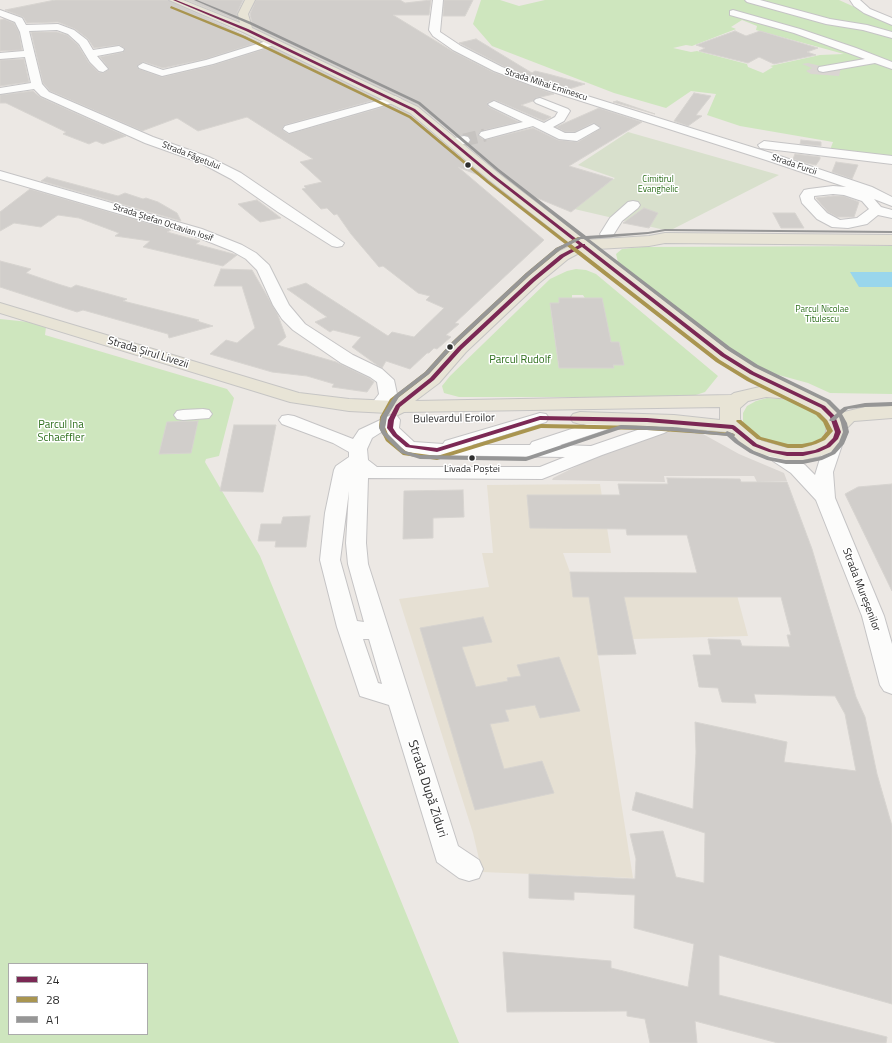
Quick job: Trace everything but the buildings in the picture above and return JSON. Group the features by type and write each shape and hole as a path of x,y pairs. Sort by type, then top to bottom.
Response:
{"main road":[{"path":"174,0 273,42 395,99 423,115 459,141 493,176 724,355 752,373 823,407 832,416 836,432"},
{"path":"247,30 243,10 250,0"},
{"path":"215,17 243,16"},
{"path":"549,218 585,230 613,224 665,238"},
{"path":"389,411 432,379 460,348 533,280 562,256 583,245 649,241 665,238 892,240"},
{"name":"Strada Șirul Livezii","path":"0,308 297,398 329,411 348,416 389,411"},
{"path":"724,355 738,371 742,386 738,399 729,411 733,426 742,436 771,451 803,454 817,451 828,446 848,416 865,413 892,412"},
{"path":"432,379 439,412"},
{"path":"738,399 766,391 795,394"},
{"name":"Bulevardul Eroilor","path":"439,412 738,399"},
{"name":"Bulevardul Eroilor","path":"389,411 439,412 511,418 580,418 674,421 733,426"}],"street":[{"name":"Strada Mihai Eminescu","path":"438,0 434,30 436,34 457,48 481,61 535,83 694,133"},
{"path":"750,0 829,22 864,27 892,36"},
{"path":"855,0 857,4 867,11 892,22"},
{"path":"733,13 797,31 892,66"},
{"path":"1,17 21,24 58,27 71,32 83,42 90,54 103,69"},
{"path":"0,91 37,85 30,52 21,24"},
{"path":"83,42 95,40"},
{"path":"143,66 162,73 209,62 273,42"},
{"path":"90,54 119,49"},
{"path":"0,56 30,52"},
{"path":"823,70 875,60"},
{"name":"Strada Făgetului","path":"37,85 45,94 55,100 149,140 205,160 236,176 283,209 337,243"},
{"path":"290,129 395,99"},
{"path":"540,101 564,111 560,119 543,128"},
{"path":"494,104 563,136 577,136 594,128"},
{"path":"485,135 532,122"},
{"name":"Strada Furcii","path":"694,133 867,190 892,202"},
{"path":"764,145 892,160"},
{"name":"Strada Ștefan Octavian Iosif","path":"0,176 98,202 197,232 237,248 251,256 270,276 288,316 299,326 347,359 376,372 385,380 389,411"},
{"path":"613,224 633,205"},
{"path":"876,210 892,214"},
{"path":"389,411 390,428 395,435 408,446 437,450 525,451 563,458 595,451 658,429 674,421"},
{"path":"389,411 365,434 358,450 343,470 335,513 330,560 348,627 368,689 398,699"},
{"path":"183,415 204,414"},
{"path":"408,446 511,418"},
{"path":"437,450 540,418"},
{"path":"486,451 580,418"},
{"path":"525,451 620,419"},
{"path":"288,420 339,439 358,450 373,473 542,473 563,458 647,420"},
{"name":"Strada Mureșenilor","path":"836,432 824,472 825,498 873,616 892,685"},
{"name":"Strada După Ziduri","path":"358,450 359,480 356,543 358,564 398,699 447,853 469,869"},
{"name":"Strada Mureșenilor","path":"771,451 798,469 825,498"},
{"path":"348,627 366,631 377,630"}],"shaded area":[{"path":"808,63 825,67 841,68 839,76 811,74 806,71 812,68 802,64"},
{"path":"686,428 694,429 739,454 784,473 787,481 757,482 754,476 664,476 665,482 552,480 553,478 599,455 675,430"},
{"path":"600,484 611,553 563,553 570,572 731,573 748,636 633,639 636,654 598,655 633,878 482,872 473,833 399,599 489,587 482,553 493,553 487,485"}],"green space":[{"path":"481,0 500,0 519,6 545,0 839,0 892,24 892,156 830,150 833,142 740,126 707,115 716,94 691,91 666,108 614,93 492,46 473,24","holes":["742,20 757,26 756,30 844,54 820,55 770,66 773,67 763,73 748,67 747,64 697,51 691,52 673,48 686,45 692,46 736,29 731,27"]},
{"name":"Cimitirul Evanghelic","path":"628,132 779,175 669,231 570,208 615,178 578,165"},
{"name":"Parcul Nicolae Titulescu","path":"892,246 892,394 830,393 808,383 775,374 734,356 618,262 616,254 622,249 642,247"},
{"name":"Parcul Rudolf","path":"576,269 586,270 596,274 718,376 705,392 693,396 459,397 444,393 442,386 450,376 550,279 567,271","holes":["572,295 583,295 611,342 619,342 623,365 613,365 613,368 559,368 550,303 559,303 559,298 572,298"]},
{"name":"Parcul Ina Schaeffler","path":"0,319 29,322 46,327 45,335 227,389 234,398 219,456 206,459 205,462 260,556 459,1043 0,1043"},
{"path":"767,398 792,400 814,410 822,417 826,424 826,432 821,438 813,443 801,446 786,446 771,443 758,438 748,430 743,422 743,413 747,406 756,401"}],"water":[{"path":"850,272 892,272 892,287 859,287"}],"tunnel":[{"path":"464,140 485,135"}],"transit line":[{"name":"24","path":"174,0 247,30 414,110 493,176 723,355 752,373 823,407 832,416 838,432 835,439 828,446 817,451 803,454 787,454 771,451 755,445 733,427"},
{"name":"A1","path":"195,0 250,23 419,103 498,170 728,348 756,366 828,401 839,412 846,432 842,443 833,453 820,459 803,462 786,462 769,459 752,452 727,433"},
{"name":"28","path":"171,7 244,37 410,117 488,182 718,361 749,380 818,414 825,421 830,431 823,439 814,443 802,446 788,446 759,438 739,421"},
{"name":"A1","path":"732,435 673,429 621,427 526,459 420,457 403,452 384,433 382,428 384,417 397,396 427,373 455,342 528,274 558,249 580,238 648,233 665,230 892,232"},
{"name":"28","path":"579,238 558,249 528,274 455,342 427,373 392,400 383,417 382,427 388,440 405,454 437,458 541,426 647,428 732,435"},
{"name":"24","path":"583,245 562,256 533,280 460,348 432,379 398,406 391,420 390,428 395,435 408,446 437,450 540,418 647,420 733,427"},
{"name":"A1","path":"832,420 846,408 865,405 892,404"}],"place":[{"name":"Livada Poștei","path":"472,458"}]}
